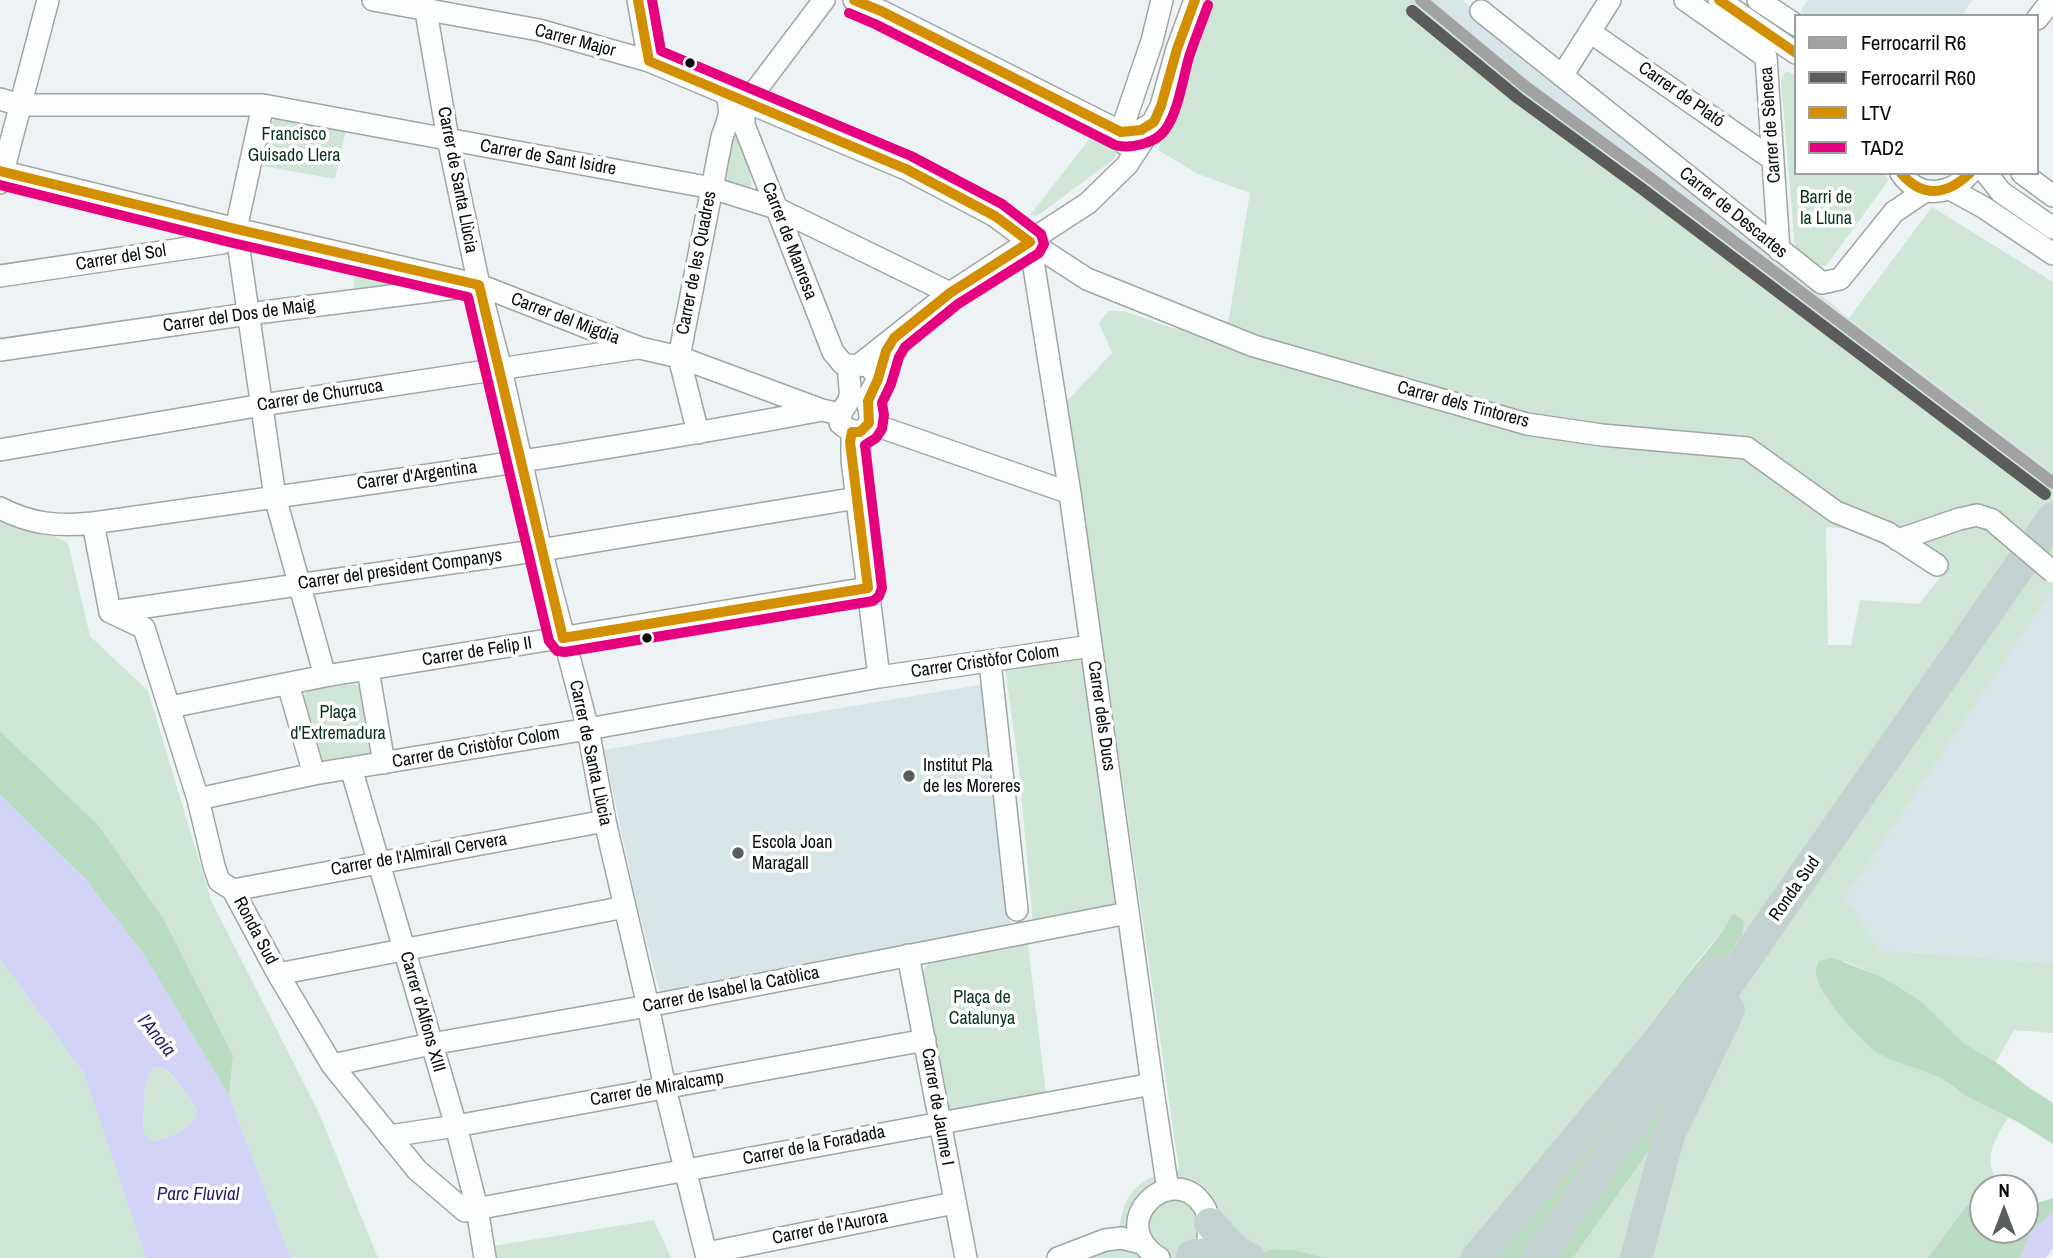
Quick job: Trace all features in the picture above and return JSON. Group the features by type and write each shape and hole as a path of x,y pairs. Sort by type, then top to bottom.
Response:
{"highway":[{"name":"Ronda Sud","path":"1537,1258 2053,518"},
{"path":"1477,1258 1756,925 1798,886"},
{"path":"1636,1258 1669,1135 1718,1029 1783,925 1798,886"},
{"path":"1210,1223 1231,1247 1246,1256"},
{"path":"1189,1257 1212,1251 1246,1256"}],"street":[{"path":"1,175 10,102 48,0"},
{"name":"Carrer Major","path":"373,0 425,4 539,30 649,61 906,169 995,216 1030,242"},
{"path":"638,0 649,61"},
{"path":"739,99 824,0"},
{"path":"853,0 885,5 1121,132 1141,130 1154,122"},
{"path":"1127,165 1126,142 1121,132 1152,41 1162,0"},
{"path":"879,677 846,419 850,395 848,373 950,293 1088,203 1127,165 1137,152 1161,106 1177,48 1195,0"},
{"path":"1562,76 1610,0"},
{"name":"Carrer de Sèneca","path":"1685,0 1766,57 1779,250"},
{"path":"1719,0 1794,51"},
{"path":"2039,16 2052,0"},
{"name":"Carrer de Santa Llùcia","path":"425,4 448,139 479,285 523,461 541,550 588,729 605,821 665,1088 707,1256"},
{"path":"1772,4 1794,23"},
{"name":"Carrer de Descartes","path":"1480,11 1822,283 1840,279 1894,212 1925,191"},
{"name":"Carrer de Plató","path":"1590,32 1772,159"},
{"name":"Carrer de Manresa","path":"739,99 744,125 833,352 843,364 870,366 878,379"},
{"name":"Carrer de les Quadres","path":"698,433 679,357 722,137 731,106 739,99"},
{"name":"Carrer de Sant Isidre","path":"10,102 262,104 712,188 776,208 950,293"},
{"path":"262,104 236,229 275,497 325,676"},
{"path":"722,137 734,126 744,125"},
{"name":"Carrer del Migdia","path":"1,175 479,285 640,348 679,357 846,419 1070,493"},
{"path":"1988,175 2001,192 2053,228"},
{"path":"2025,175 2053,196"},
{"path":"1903,176 1925,191 1938,192 1961,182 2001,192"},
{"name":"Carrer de Descartes","path":"1894,212 1903,176"},
{"path":"1961,182 1983,207 2053,254"},
{"name":"Carrer del Sol","path":"0,276 222,243 236,229"},
{"name":"Carrer dels Ducs","path":"1030,242 1070,493 1168,1189"},
{"name":"Carrer dels Tintorers","path":"1030,242 1087,279 1254,346 1527,424 1602,435 1747,448 1836,512 1898,540 1937,565"},
{"name":"Carrer del Dos de Maig","path":"0,350 248,314 479,285"},
{"path":"846,419 870,415 867,401 878,379 881,363 894,338"},
{"name":"Carrer de Churruca","path":"0,450 262,405 640,348"},
{"name":"Carrer d'Argentina","path":"0,508 37,523 93,523 698,433 846,419"},
{"name":"Carrer del president Companys","path":"110,612 541,550 857,498"},
{"path":"1898,540 1959,519 1977,516 1992,520 2053,572"},
{"path":"93,523 110,612"},
{"name":"Carrer de Felip II","path":"170,707 325,676 868,588"},
{"name":"Ronda Sud","path":"110,612 144,628 198,799 219,881 233,890 278,974 332,1065 417,1170 465,1211 477,1208"},
{"name":"Carrer Cristòfor Colom","path":"879,677 1091,646"},
{"path":"990,662 1017,910"},
{"path":"368,670 384,763"},
{"name":"Carrer de Cristòfor Colom","path":"198,799 314,774 879,677"},
{"path":"288,684 314,774"},
{"name":"Carrer d'Alfons XIII","path":"351,768 456,1126 477,1208 485,1258"},
{"name":"Carrer de l'Almirall Cervera","path":"233,890 605,821"},
{"path":"278,974 625,907"},
{"name":"Carrer de Isabel la Catòlica","path":"332,1065 1128,913"},
{"name":"Carrer de Jaume I","path":"908,955 966,1258"},
{"name":"Carrer de Miralcamp","path":"389,1136 925,1040"},
{"name":"Carrer de la Foradada","path":"477,1208 1152,1084"},
{"path":"1159,1258 1149,1252 1142,1243 1138,1220 1141,1209 1148,1200 1168,1189 1180,1189 1192,1194 1201,1201 1207,1212 1210,1223 1205,1242 1189,1257"},
{"name":"Carrer de l'Aurora","path":"707,1256 954,1203"},
{"path":"1058,1258 1105,1240 1121,1238 1142,1243"}],"shaded area":[{"path":"1413,0 1462,0 1849,318 2050,470 2039,487 1839,340"},
{"path":"1808,0 1972,0 1963,14 1804,14 1800,11"},
{"path":"2053,589 2053,963 1880,950 1844,897"},
{"path":"1004,681 1029,910 1010,914 1011,929 864,952 660,993 636,900 604,750"}],"green space":[{"path":"1211,0 1413,0 1839,340 2039,486 2050,470 1849,318 1932,207 2053,282 2053,589 1845,897 1880,950 2053,963 2053,1033 2014,1030 1996,1062 1962,1042 1922,1002 1878,975 1844,961 1825,994 1864,1042 1879,1053 1944,1080 1962,1094 2008,1117 1992,1151 1994,1174 1969,1174 1969,1204 1928,1258 1573,1258 1670,1121 1728,924 1690,970 1621,1064 1467,1255 1458,1258 1326,1258 1276,1249 1234,1258 1089,1258 1119,1248 1124,1206 1134,1190 1152,1177 1179,1169 1067,401 1112,353 1099,323 1108,311 1124,311 1169,327 1221,337 1229,318 1250,193 1198,174 1158,150 1192,44","holes":["1826,527 1853,529 1941,576 1919,604 1860,600 1851,645 1828,645"]},
{"name":"Barri de la Lluna","path":"1785,72 1794,75 1794,175 1886,175 1888,181 1826,266 1816,267 1795,249 1781,80"},
{"name":"Francisco Guisado Llera","path":"276,118 346,130 335,179 258,165 271,123"},
{"path":"1089,128 1114,142 1117,152 1114,159 1037,216 1030,215 1091,137"},
{"path":"732,134 741,136 752,184 749,190 725,183"},
{"path":"353,267 400,278 402,282 354,290"},
{"path":"0,509 68,543 90,636 148,691 211,900 319,1113 378,1258 291,1258 229,1096 233,1056 98,825 0,731"},
{"path":"1080,656 1087,663 1121,903 1109,910 1033,925 1019,770 1005,668"},
{"name":"Plaça d'Extremadura","path":"356,684 364,690 374,748 370,754 323,764 318,760 299,699 310,690"},
{"path":"0,731 98,825 164,920 233,1056 229,1096 144,955 87,881 0,795"},
{"path":"1733,913 1744,921 1742,935 1695,1003 1689,1059 1670,1121 1573,1258 1458,1258 1467,1255 1573,1124 1715,941"},
{"name":"Plaça de Catalunya","path":"1028,944 1046,1094 948,1112 920,973 930,962"},
{"path":"1832,958 1878,975 1922,1002 1962,1042 1996,1062 2053,1103 2053,1144 2018,1122 1962,1094 1944,1080 1878,1053 1851,1028 1823,991 1816,970 1819,961"},
{"name":"Parc Fluvial","path":"0,959 83,1072 146,1258 0,1258"},
{"path":"154,1067 164,1069 173,1077 189,1097 197,1113 191,1123 178,1132 152,1141 144,1132 143,1125 145,1085"},
{"path":"2053,1198 2053,1212 2039,1225 2039,1203"},
{"path":"1969,1204 1969,1244 2026,1244 2020,1258 1928,1258"},
{"path":"654,1220 671,1258 487,1258 493,1246"},
{"path":"1276,1249 1293,1250 1326,1258 1234,1258"}],"water":[{"name":"Parc Fluvial","path":"0,795 87,881 144,955 229,1096 291,1258 146,1258 83,1072 0,959","holes":["154,1067 165,1069 173,1077 189,1097 197,1113 191,1123 178,1132 152,1141 144,1132 143,1125 145,1085"]},
{"path":"2053,1212 2053,1248 2046,1258 2020,1258 2026,1244 2039,1244 2039,1225"}],"rail line":[{"name":"R6","path":"1421,0 1526,87 2053,483"},
{"name":"R60","path":"1412,11 1518,98 2045,494"}],"transit line":[{"name":"LTV","path":"0,171 479,285 563,638 868,588 850,442 852,432 860,432 869,423 868,401 886,351 894,338 950,293 1030,242 995,216 906,169 649,61 638,0"},
{"name":"TAD2","path":"0,185 233,243 468,297 549,641 557,651 565,652 873,601 882,588 865,445 876,438 882,429 882,403 899,357 905,347 958,304 1039,253 1044,244 1041,234 1002,204 911,156 661,51 652,0"},
{"name":"LTV","path":"854,0 881,11 1121,132 1141,130 1154,122 1195,0"},
{"name":"LTV","path":"1719,0 1794,52"},
{"name":"TAD2","path":"849,13 1115,145 1128,146 1155,139 1170,123 1189,57 1208,5"},
{"name":"LTV","path":"1903,175 1918,187 1935,191 1953,186 1967,175"}],"place":[{"name":"Institut Pla de les Moreres","path":"909,776"},
{"name":"Escola Joan Maragall","path":"738,853"}],"water label":[{"name":"l'Anoia","path":"156,1036"}]}
